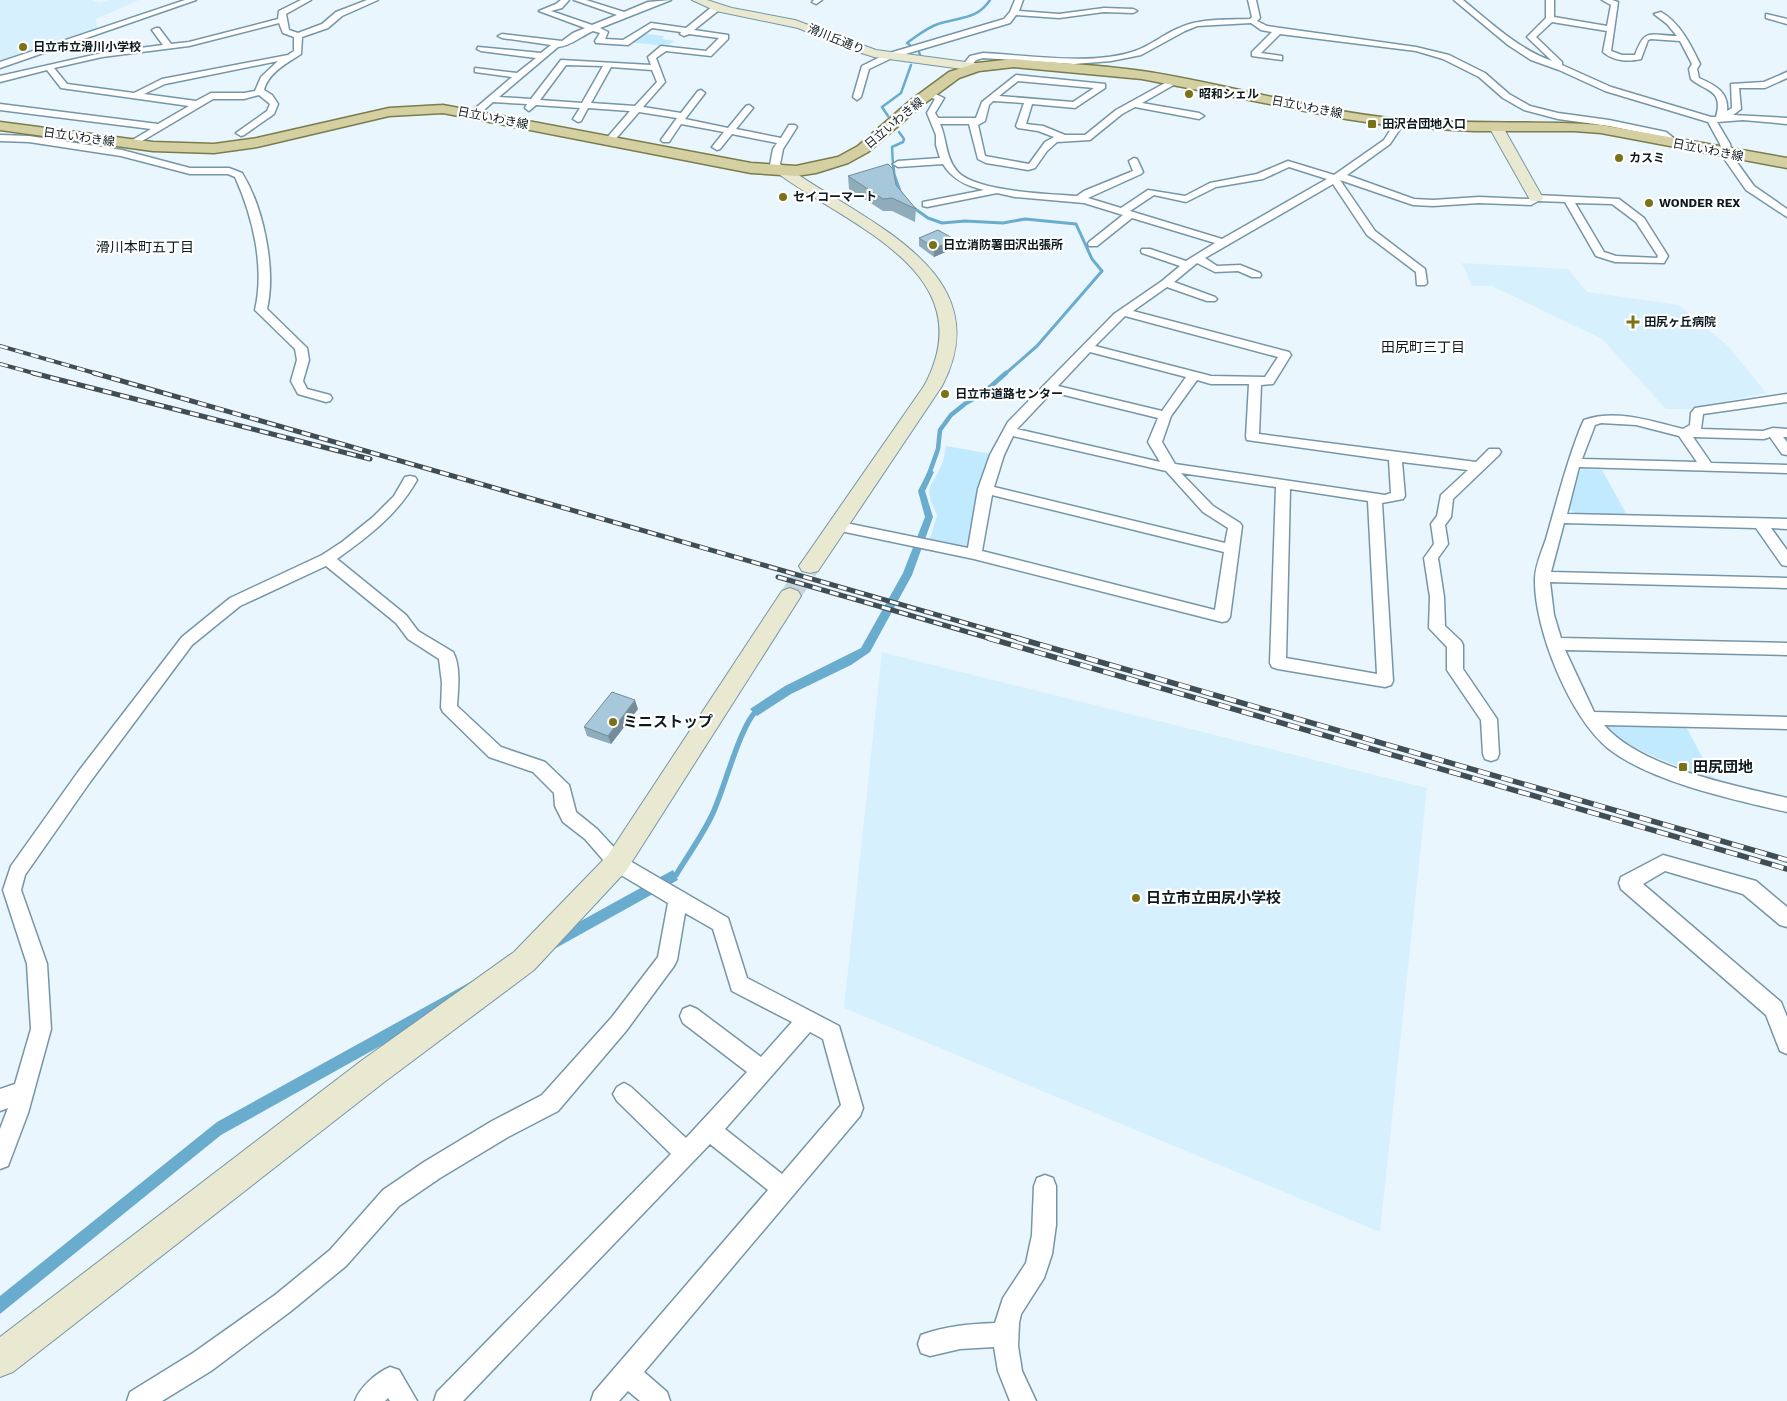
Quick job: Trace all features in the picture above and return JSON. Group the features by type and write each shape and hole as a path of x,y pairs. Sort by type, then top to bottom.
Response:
{"main road":[{"name":"日立いわき線","path":"0,126 178,149 220,148 278,138 402,109 443,109 751,168 785,172 823,166 855,155 928,94 954,75 972,66 1037,64 1133,74 1346,115 1399,123 1588,128 1787,164"}],"street":[{"path":"0,65 192,0"},
{"path":"307,0 282,13 282,20 286,31 298,36 325,26 339,14 374,0"},
{"path":"564,0 559,6 543,11 605,34 598,41 625,43 651,25 725,37 708,54 664,48"},
{"path":"578,0 624,15"},
{"path":"642,0 651,4"},
{"path":"474,114 556,45 564,44 576,35 651,4 667,0"},
{"name":"滑川丘通り","path":"698,0 716,8 800,24 823,32 852,47 889,56 972,66"},
{"path":"1007,22 1014,13 1019,0"},
{"path":"1252,0 1256,18 1252,21"},
{"path":"1458,0 1524,52 1608,89 1716,119 1743,117 1787,121"},
{"path":"1550,0 1550,19 1531,37 1562,68"},
{"path":"1606,0 1614,4 1607,52 1632,59 1638,57 1645,39 1650,37 1683,39"},
{"path":"610,140 661,82 652,57 716,8"},
{"path":"1114,20 1115,10"},
{"path":"1014,13 1059,16 1133,10"},
{"path":"1787,13 1771,14 1787,22"},
{"path":"1658,14 1664,16 1683,39 1696,64 1693,69 1696,79 1714,89 1722,97 1724,108 1716,119"},
{"path":"1550,19 1611,29"},
{"path":"0,79 102,55 189,44 282,20"},
{"path":"972,66 973,58 983,55 1074,61 1111,59 1138,53 1182,29 1196,24 1252,21 1264,28 1396,45 1423,51 1467,66 1482,75 1506,96 1528,108 1666,135 1675,143"},
{"path":"857,97 865,68 889,56 1007,22 1025,23"},
{"path":"156,30 169,46"},
{"path":"1278,30 1255,54 1279,58"},
{"path":"260,92 260,83 298,52 298,36"},
{"path":"502,36 564,44"},
{"path":"481,49 544,56"},
{"path":"134,96 162,82 291,57"},
{"path":"530,106 564,62 656,68"},
{"path":"578,119 608,64"},
{"path":"49,66 64,86 198,104"},
{"path":"478,70 520,76"},
{"path":"1716,119 1737,109 1734,86 1765,85 1787,75"},
{"path":"980,121 985,104 991,98 1016,78 1102,86 1075,104 991,98"},
{"path":"1029,101 1021,126 1040,128 1062,137 1086,138 1119,112 1174,81"},
{"path":"132,144 211,96 244,96 260,92 270,97 274,104 271,112 241,133"},
{"path":"666,140 701,93"},
{"path":"928,94 940,98 931,113 941,135 941,145 946,161 954,174 975,185 1015,194 1079,200 1224,243"},
{"path":"491,100 530,106 586,105 636,109 783,141"},
{"path":"1134,104 1199,116"},
{"path":"0,107 159,128"},
{"path":"717,147 749,108"},
{"path":"1716,119 1727,153 1750,188 1787,214"},
{"path":"934,121 980,121"},
{"path":"980,121 973,124 981,157 986,160 1032,166 1048,142 1062,137"},
{"path":"974,554 985,489 1004,439 1009,431 1049,388 1123,312 1166,283 1192,261 1337,177 1387,142 1399,123"},
{"path":"1496,127 1536,198"},
{"path":"792,128 778,149 775,165 881,235 916,262 932,279 942,299 948,318 949,336 946,355 930,388 810,566"},
{"path":"0,138 38,140 122,153 190,171 229,171 239,175 254,213 260,249 265,292 261,310 301,348 303,360 297,381 302,391 326,398"},
{"path":"898,164 946,161"},
{"path":"1079,200 1088,193 1138,172 1134,162"},
{"path":"1093,244 1152,192 1186,200 1213,185 1260,177 1288,164 1337,177 1413,202 1433,203 1479,200 1531,202 1536,198 1615,201 1640,220 1663,256 1660,261 1616,259 1600,254 1570,200"},
{"path":"1337,177 1371,233 1421,271 1422,282"},
{"path":"927,204 997,190"},
{"path":"1146,251 1192,261 1215,269 1240,268 1256,275"},
{"path":"1166,283 1211,299"},
{"path":"1088,348 1211,380 1270,381 1284,355 1123,312"},
{"path":"836,526 974,554 1222,617 1234,526 1208,509 1174,474 1155,442 1165,416 1194,376"},
{"path":"1255,381 1252,437 1479,467"},
{"path":"1049,388 1165,416"},
{"path":"1684,433 1696,426 1697,413 1702,410 1787,398"},
{"path":"1787,432 1773,432 1764,436 1684,433 1646,422 1600,419 1589,423 1574,463 1542,577 1542,595 1555,644 1590,718 1599,731 1612,743 1629,754 1653,765 1716,788 1787,805"},
{"path":"1009,431 1152,465 1385,499 1398,496 1395,457"},
{"path":"1773,432 1787,451"},
{"path":"1684,433 1707,467"},
{"path":"1491,754 1489,719 1455,670 1455,645 1437,628 1437,597 1431,558 1441,544 1438,524 1444,517 1446,498 1494,452"},
{"path":"1574,463 1787,469"},
{"path":"0,1158 41,1029 37,964 12,890 17,872 95,762 187,641 235,602 327,558 378,520 399,500 410,480"},
{"path":"1283,484 1278,663 1386,681 1375,498"},
{"path":"985,489 1232,549"},
{"path":"1558,518 1787,524"},
{"path":"1760,523 1787,561"},
{"path":"327,558 401,619 413,635 447,656 450,684 449,708 496,752 538,767 563,790 564,806 570,817 591,834 617,863 721,924 739,984 832,1034 852,1108 603,1401"},
{"path":"1542,577 1787,583"},
{"path":"0,1359 372,1072 524,961 617,863 790,596"},
{"path":"1555,644 1787,649"},
{"path":"1590,718 1787,723"},
{"path":"1787,919 1749,887 1663,863 1628,883 1774,1009 1787,1044"},
{"path":"138,1401 202,1362 290,1297 338,1258 391,1198 432,1170 500,1129 550,1103 620,1024 667,960 678,899"},
{"path":"690,1016 762,1071"},
{"path":"446,1401 709,1130 808,1020"},
{"path":"0,1100 22,1092"},
{"path":"624,1094 686,1154"},
{"path":"709,1130 784,1189"},
{"path":"1024,1401 1016,1391 1005,1347 1009,1312 1038,1264 1044,1231 1046,1186"},
{"path":"930,1344 960,1337 1007,1334"},
{"path":"627,1373 658,1401"},
{"path":"367,1401 390,1379 406,1401"}],"shaded area":[{"name":"日立市立滑川小学校","path":"0,0 92,0 99,3 110,0 139,0 96,19 97,28 93,30 0,63"},
{"path":"640,33 664,36 662,39 675,41 666,46 627,42"},
{"name":"田尻ヶ丘病院","path":"1462,263 1568,269 1587,292 1679,305 1729,347 1766,393 1689,409 1666,409 1602,339 1492,286 1472,286"},
{"path":"946,446 997,455 974,554 928,545 937,515 929,493 942,464"},
{"path":"929,469 934,472 925,491 933,517 912,575 870,652 851,665 791,694 757,716 750,709 785,686 861,648 903,573 925,517 918,491"},
{"path":"1584,469 1602,470 1627,515 1574,513 1568,507 1578,471"},
{"name":"日立市立田尻小学校","path":"882,652 1427,788 1380,1232 844,1008"},
{"path":"1611,724 1685,725 1714,779 1672,764 1631,746 1606,730"},
{"path":"673,870 678,880 221,1135 0,1314 0,1296 217,1122"}],"building":[{"path":"888,164 893,169 896,185 916,209 892,198 883,199 848,176"},
{"path":"938,230 956,240 934,248 919,238"},
{"path":"612,692 635,700 608,736 584,727"}],"waterway":[{"path":"910,45 907,43 929,28 973,15 990,0"},
{"path":"888,116 882,107 901,93 911,65"},
{"path":"893,165 892,147 903,142 904,139 899,132"},
{"path":"893,164 894,174 902,197"},
{"path":"911,206 928,218 942,223 965,221 1003,223 1025,219 1076,224 1092,259 1102,271 1037,346 1005,374"},
{"path":"928,477 938,449 940,430 951,415 966,403 982,394 1006,373"},
{"path":"676,875 712,815 745,729 751,717 758,709"}],"tunnel":[{"path":"790,596 810,566"}],"railway":[{"path":"0,346 98,374"},
{"path":"0,364 37,374"},
{"path":"33,373 370,459"},
{"path":"94,373 1021,639"},
{"path":"778,577 992,639"},
{"path":"988,638 1787,869"},
{"path":"1017,638 1787,860"}],"place":[{"name":"日立市立滑川小学校","path":"23,47"},
{"name":"昭和シェル","path":"1189,94"},
{"name":"田沢台団地入口","path":"1372,124"},
{"name":"カスミ","path":"1619,158"},
{"name":"セイコーマート","path":"783,197"},
{"name":"WONDER REX","path":"1649,203"},
{"name":"日立消防署田沢出張所","path":"933,245"},
{"name":"田尻ヶ丘病院","path":"1633,322"},
{"name":"日立市道路センター","path":"945,394"},
{"name":"ミニストップ","path":"613,722"},
{"name":"田尻団地","path":"1683,767"},
{"name":"日立市立田尻小学校","path":"1136,898"}],"district":[{"name":"滑川本町五丁目","path":"145,247"},
{"name":"田尻町三丁目","path":"1423,347"}]}
